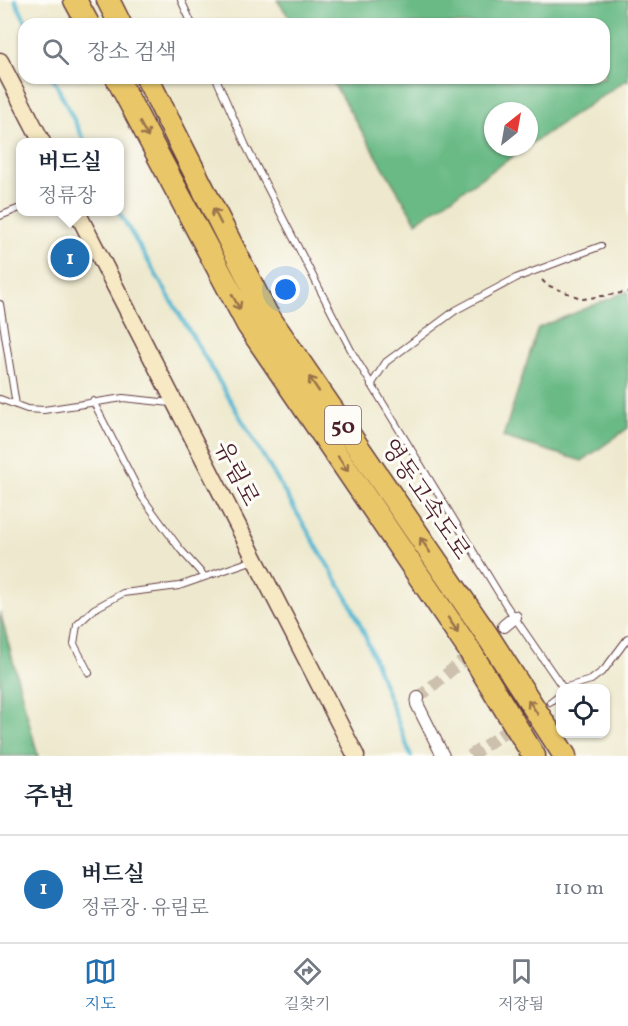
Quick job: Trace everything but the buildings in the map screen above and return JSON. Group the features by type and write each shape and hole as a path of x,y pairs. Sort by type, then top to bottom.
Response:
{"highway":[{"path":"75,0 85,18"},
{"path":"108,0 117,18"},
{"name":"영동고속도로","path":"120,84 248,325 468,648 534,756"},
{"name":"영동고속도로","path":"150,84 266,313 487,635 565,756"}],"street":[{"path":"0,61 40,138"},
{"name":"유림로","path":"79,216 356,756"},
{"path":"504,626 515,617"},
{"path":"417,698 417,704 443,756"}],"lane":[{"path":"181,0 189,18"},
{"path":"219,84 246,146 353,354 515,617 560,684"},
{"path":"0,216 16,210"},
{"path":"372,385 386,362 456,310 516,278 601,246"},
{"path":"0,303 16,405"},
{"path":"0,399 27,409 44,410 123,398 175,404"},
{"path":"93,401 142,497 180,549 204,576"},
{"path":"89,674 74,644 77,625 94,609 123,593 179,586 254,560"},
{"path":"577,684 591,680 604,670 628,638"},
{"path":"550,702 556,698"}],"path":[{"path":"533,272 547,285 583,299 628,292"}],"green space":[{"path":"277,0 628,0 628,81 626,80 538,139 538,102 484,102 484,156 514,156 416,222 334,84 610,84 610,18 290,18"},
{"path":"628,291 628,428 582,461 503,437 538,328"},
{"path":"0,612 38,756 0,756"}],"waterway":[{"path":"15,0 24,18"},
{"path":"56,84 83,138"},
{"path":"121,216 349,601 365,635 411,756"}],"tunnel":[{"path":"418,698 504,626"},
{"path":"470,756 518,723"}],"place":[{"name":"버드실","path":"70,258"}]}
